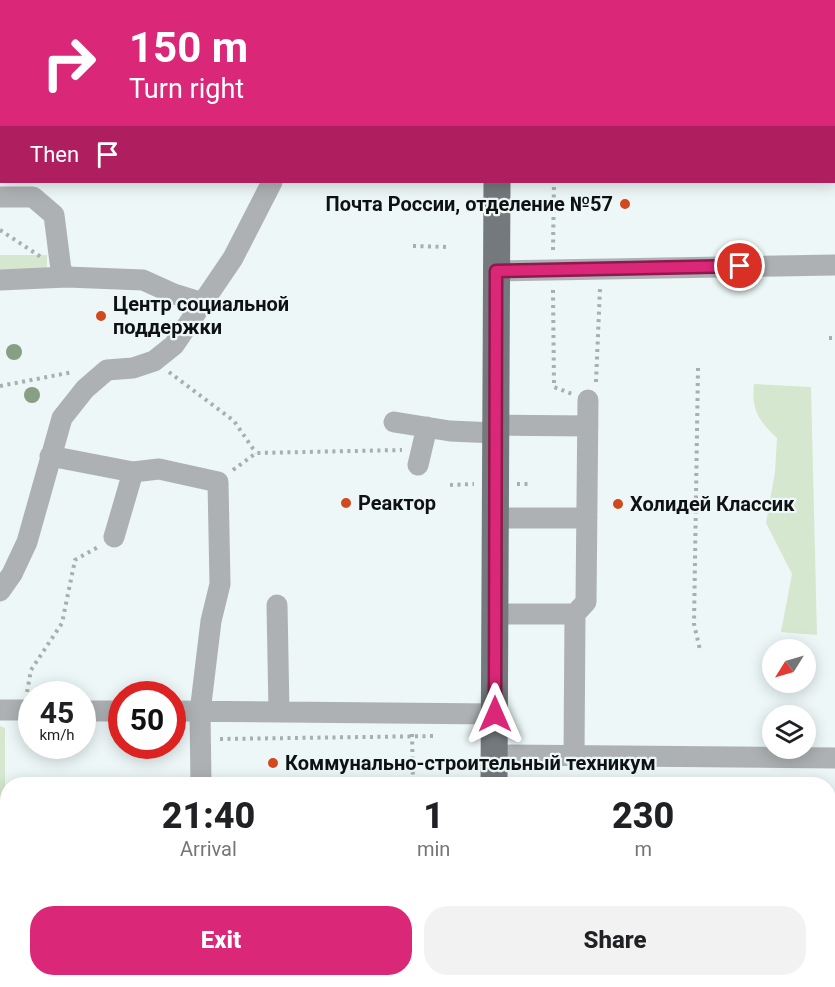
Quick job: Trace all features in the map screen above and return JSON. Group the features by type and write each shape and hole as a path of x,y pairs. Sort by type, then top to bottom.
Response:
{"main road":[{"path":"494,777 497,183"}],"street":[{"path":"0,591 12,574 27,542 62,418 85,389 107,370 133,368 153,361 174,345 233,258 271,183"},
{"path":"0,197 33,197 54,214 64,274"},
{"path":"496,271 835,266"},
{"path":"0,280 46,280 64,274 143,280 174,294 203,303"},
{"path":"574,756 575,614 586,602 588,400"},
{"path":"394,422 450,431 588,426"},
{"path":"419,457 427,427"},
{"path":"50,456 133,472 159,469 218,482 220,584 212,621 200,712 201,777"},
{"path":"114,537 133,472"},
{"path":"496,518 587,518"},
{"path":"278,605 279,712"},
{"path":"495,614 575,614"},
{"path":"0,710 18,710"},
{"path":"186,712 495,714"},
{"path":"495,754 835,758"}],"path":[{"path":"554,183 554,387 588,400 598,377 600,268"},
{"path":"0,230 64,274"},
{"path":"412,246 450,247"},
{"path":"829,338 835,338"},
{"path":"153,361 234,421 256,453"},
{"path":"698,368 694,624 699,650"},
{"path":"0,386 68,373 107,370"},
{"path":"218,482 256,453 419,457"},
{"path":"450,485 474,484"},
{"path":"517,484 530,484"},
{"path":"31,681 32,670 62,623 75,560 114,537"},
{"path":"412,734 413,777"},
{"path":"200,739 412,734 447,736"}],"green space":[{"path":"0,255 47,255 47,271 0,271"},
{"path":"754,384 811,387 817,635 781,632 792,574 766,523 775,472 777,438 765,426 755,408"},
{"path":"0,726 5,728 5,777 0,777"}],"place":[{"name":"Почта России, отделение №57","path":"625,204"},
{"name":"Центр социальной поддержки","path":"101,316"},
{"name":"Реактор","path":"346,503"},
{"name":"Холидей Классик","path":"618,504"},
{"name":"Коммунально-строительный техникум","path":"273,763"}],"route":[{"path":"495,714 496,271 740,266"}]}
